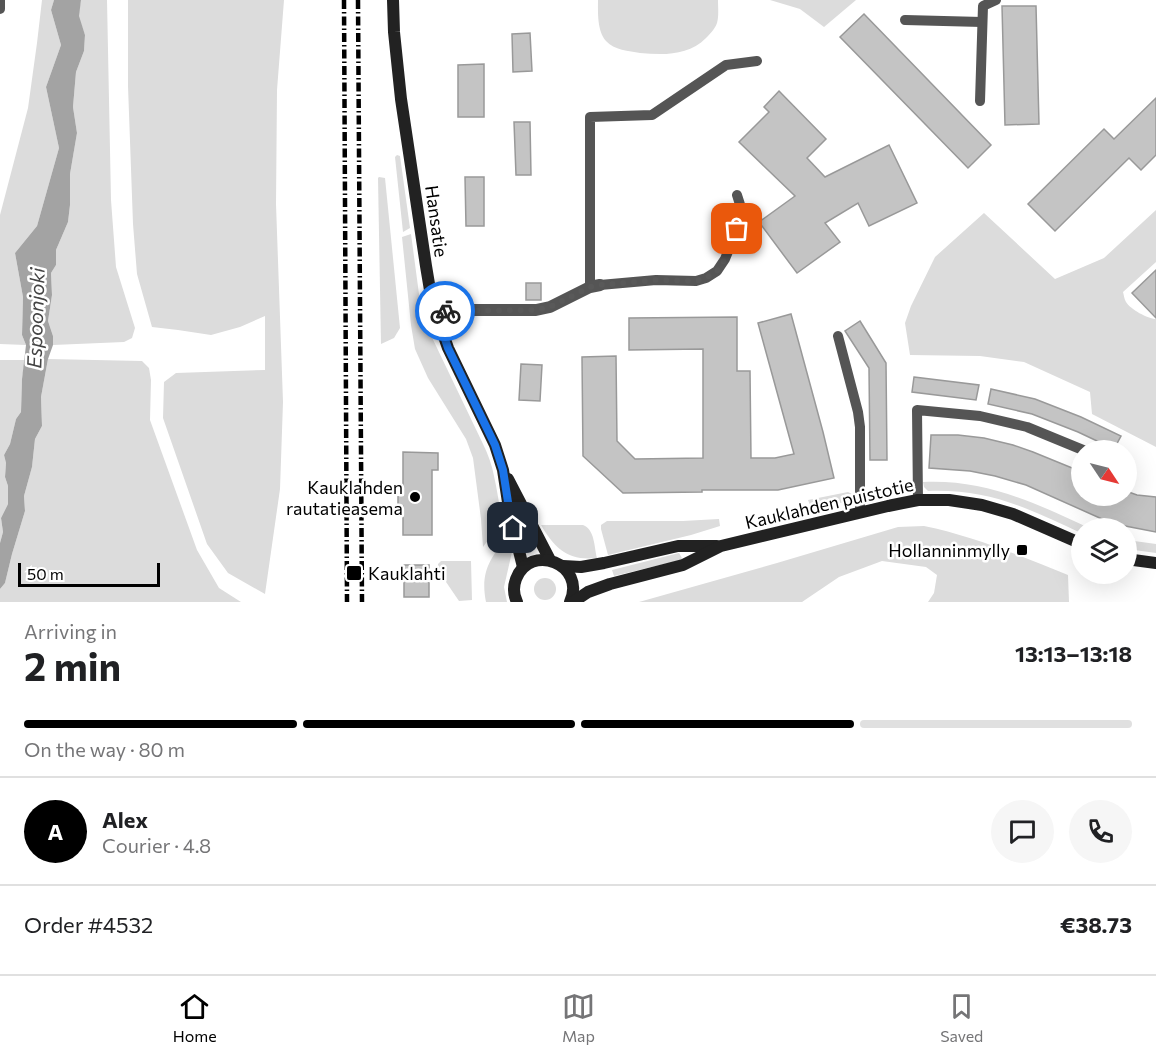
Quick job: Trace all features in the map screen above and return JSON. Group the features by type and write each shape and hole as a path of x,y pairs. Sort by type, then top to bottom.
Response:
{"main road":[{"name":"Hansatie","path":"393,0 401,99 432,302 448,348 495,445 503,470 510,515 524,567"},
{"name":"Hansatie","path":"503,470 550,560"},
{"name":"Kauklahden puistotie","path":"572,602 588,592 609,584 683,565 722,546 918,500 949,500 982,505 1013,514 1071,539"},
{"name":"Kauklahden puistotie","path":"563,566 581,567 604,563 678,546 722,546"},
{"path":"517,602 514,582 518,574 528,564 540,560 550,560 563,566 567,571 573,583 572,602"},
{"path":"1137,560 1156,563"}],"street":[{"path":"436,313 450,310 536,310 550,307 595,286"}],"lane":[{"path":"0,0 0,9"},
{"path":"980,101 982,6 996,0"},
{"path":"905,20 982,22"},
{"path":"737,195 743,214 725,259 717,271 696,281 656,280 595,286 590,117 652,115 726,65 757,61"},
{"path":"838,336 860,427 860,513"},
{"path":"918,500 917,410 980,416 1027,427 1071,445"}],"shaded area":[{"path":"42,0 54,0 51,10 61,45 46,87 59,148 37,226 15,253 23,297 22,335 26,345 0,344 0,215 28,108"},
{"path":"81,0 107,0 111,200 116,267 135,328 132,338 124,342 53,345 53,336 48,321 52,295 51,273 56,265 56,250 68,222 70,205 70,174 77,133 73,107 76,72 84,51 85,35 78,16"},
{"path":"128,0 284,0 277,90 276,204 283,402 280,489 265,594 228,573 207,544 163,418 164,382 176,373 265,370 265,316 240,327 211,335 152,327 137,274 133,224 128,86"},
{"path":"598,0 718,0 718,21 706,38 684,51 658,54 631,52 613,46 603,37 599,21"},
{"path":"770,0 856,0 824,27 800,9"},
{"path":"400,156 410,228 403,232 395,157"},
{"path":"378,178 385,178 400,328 394,338 381,344"},
{"path":"1156,210 1156,262 1123,292 1125,301 1131,308 1156,319 1156,447 1092,414 1090,392 1024,362 980,356 910,355 905,323 935,257 984,213 1055,279 1104,258"},
{"path":"411,234 419,294 426,325 485,448 493,472 505,525 491,536 483,547 473,458 466,439 428,378 415,349 402,237"},
{"path":"48,359 142,361 149,368 150,420 197,550 219,588 241,602 0,602 0,589 5,583 25,511 24,496 32,467 35,439 42,426 41,397"},
{"path":"0,360 25,360 21,412 16,419 10,444 4,455 8,504 1,518 3,532 0,543"},
{"path":"923,482 945,482 988,488 1028,501 1071,520 1071,529 1008,502 970,493 928,491"},
{"path":"848,492 852,494 852,502 810,505 808,500"},
{"path":"719,519 720,526 608,555 601,529 601,525 607,521"},
{"path":"541,525 583,525 587,527 592,534 597,558 578,557 563,552"},
{"path":"924,526 979,541 1068,575 1069,602 928,602 934,593 937,575 926,567 882,561 839,577 802,602 639,602 898,527"},
{"path":"509,535 512,552 504,587 507,602 486,602 484,582 488,566"},
{"path":"1137,541 1156,544 1156,553 1137,550"},
{"path":"679,553 681,560 614,576 612,570"},
{"path":"441,561 471,561 472,600 459,601 438,574 438,564"},
{"path":"545,578 553,581 556,589 553,597 545,600 537,597 534,589 537,581"}],"water":[{"name":"Espoonjoki","path":"54,0 81,0 79,16 85,35 84,51 76,72 73,107 77,133 70,174 68,222 56,250 56,265 51,273 52,295 48,321 53,336 53,345 41,397 42,426 35,439 32,467 24,496 25,511 5,583 0,589 0,543 3,532 1,518 8,504 4,455 10,444 16,419 21,412 26,345 22,335 23,297 15,253 37,226 59,148 46,87 61,45 51,10"}],"building":[{"path":"1002,6 1036,6 1039,124 1005,125"},
{"path":"864,14 991,145 968,168 840,37"},
{"path":"530,33 532,71 513,72 512,34"},
{"path":"484,64 484,117 458,117 458,65"},
{"path":"779,91 826,139 807,158 825,177 889,145 917,203 869,226 858,203 825,223 840,242 797,273 759,222 795,196 739,142 769,112 764,107"},
{"path":"1156,98 1156,155 1141,170 1129,158 1055,231 1028,204 1104,129 1114,139"},
{"path":"514,122 530,122 531,175 516,175"},
{"path":"465,177 484,177 484,226 466,226"},
{"path":"1156,270 1156,318 1132,293"},
{"path":"526,283 541,283 541,300 526,300"},
{"path":"791,314 834,478 778,490 623,493 583,456 582,357 616,356 617,441 635,459 703,458 703,349 629,350 629,318 737,317 737,371 750,371 751,458 775,458 794,454 758,323"},
{"path":"860,321 886,363 887,460 870,460 869,368 845,331"},
{"path":"521,364 542,365 540,401 519,400"},
{"path":"914,377 979,385 976,400 912,392"},
{"path":"991,389 1035,399 1121,436 1119,440 1095,440 1032,414 988,404"},
{"path":"931,435 984,438 1013,445 1071,468 1071,505 1026,485 995,476 970,471 929,468"},
{"name":"Kauklahden rautatieasema","path":"403,452 438,453 438,470 432,470 432,535 403,535 403,506 398,506 398,487 403,487"},
{"path":"1137,495 1156,497 1156,532 1137,528 1137,518 1100,518 1073,506 1137,506"},
{"path":"404,565 429,565 429,597 404,597"}],"railway":[{"path":"344,0 347,602"},
{"path":"358,0 362,602"}],"way so far":[{"path":"445,311 536,310 550,307 590,287 600,285 656,280 696,281 717,271 725,259 737,229"}],"place":[{"name":"Kauklahden rautatieasema","path":"415,497"},
{"name":"Hollanninmylly","path":"1022,550"},
{"name":"Kauklahti","path":"354,573"}],"route":[{"path":"445,311 436,313 448,348 495,445 503,470 513,528"}]}
